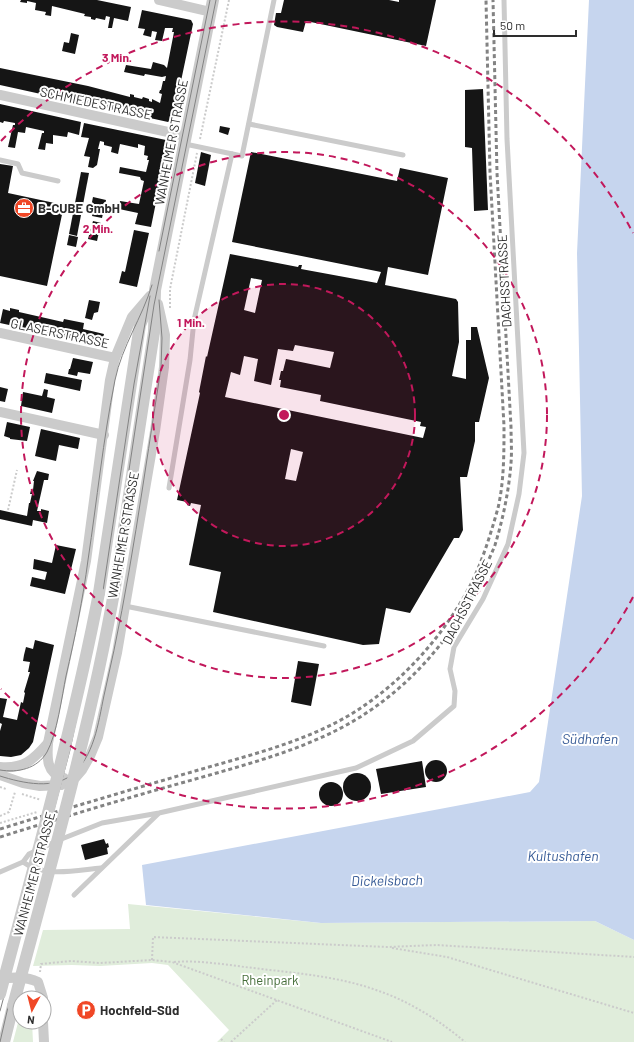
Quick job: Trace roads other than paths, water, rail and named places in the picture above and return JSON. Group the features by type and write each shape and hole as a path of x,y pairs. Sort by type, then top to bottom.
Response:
{"street":[{"path":"159,0 212,6"},
{"name":"WANHEIMER STRASSE","path":"4,1042 81,752 107,633 154,332 155,290 212,6"},
{"name":"SCHMIEDESTRASSE","path":"0,95 185,140"},
{"name":"WANHEIMER STRASSE","path":"155,290 165,335 164,367 155,431 117,653 98,737 90,756 76,777 61,777 51,771 47,762 48,743 86,561 104,435 110,380 115,358 132,317 155,290"},
{"name":"WANHEIMER STRASSE","path":"0,994 65,749 99,593 140,325 155,290"},
{"name":"GLASERSTRASSE","path":"0,333 115,358"},
{"path":"0,412 104,435"},
{"name":"WANHEIMER STRASSE","path":"0,767 22,765 35,758 48,743"},
{"path":"0,775 23,783 40,786 61,785 76,777"},
{"path":"0,979 11,977 30,978 38,982 40,990"},
{"path":"43,1030 44,1042"}],"lane":[{"path":"185,140 198,147 242,156 274,0"},
{"name":"DACHSSTRASSE","path":"159,813 356,768 413,740 454,706 455,691 450,669 454,647 483,599 508,544 519,494 524,453 507,139 504,0"},
{"path":"249,124 403,155"},
{"path":"169,488 190,360 194,320 232,154"},
{"path":"0,160 18,164 22,173 58,181"},
{"path":"125,606 324,646"},
{"path":"0,872 22,862 29,854 102,823 159,813"},
{"path":"74,895 159,813"},
{"path":"22,862 36,869 56,871 101,868"}],"water":[{"path":"589,0 634,0 634,940 595,921 321,923 146,905 142,865 530,792 539,782 582,496 577,253"}],"tram line":[{"path":"159,251 210,0"},
{"path":"0,1042 8,1007 77,751 103,632 111,589 154,305 216,0"},
{"path":"0,770 14,771 32,766 43,758 54,735 84,589 115,380 122,355 152,285"},
{"path":"0,1011 70,750 103,591 134,384 150,296"},
{"path":"0,776 28,783 39,784 58,782 67,778 82,764 88,755 96,734 122,610 161,368 162,338 159,300"}],"railway":[{"path":"0,829 268,750 337,722 358,710 397,680 431,644 447,624 460,603 472,582 490,536 500,498 503,468 504,426 490,172 486,0"},
{"path":"0,837 282,753 302,746 339,729 386,699 407,681 444,640 460,617 495,545 501,525 509,484 511,458 511,427 497,173 493,0"}],"place":[{"name":"B-CUBE GmbH","path":"24,208"},
{"name":"Hochfeld-Süd","path":"86,1010"}],"water label":[{"name":"Südhafen","path":"590,738"},
{"name":"Kultushafen","path":"563,855"},
{"name":"Dickelsbach","path":"387,880"}],"park label":[{"name":"Rheinpark","path":"270,980"}]}
